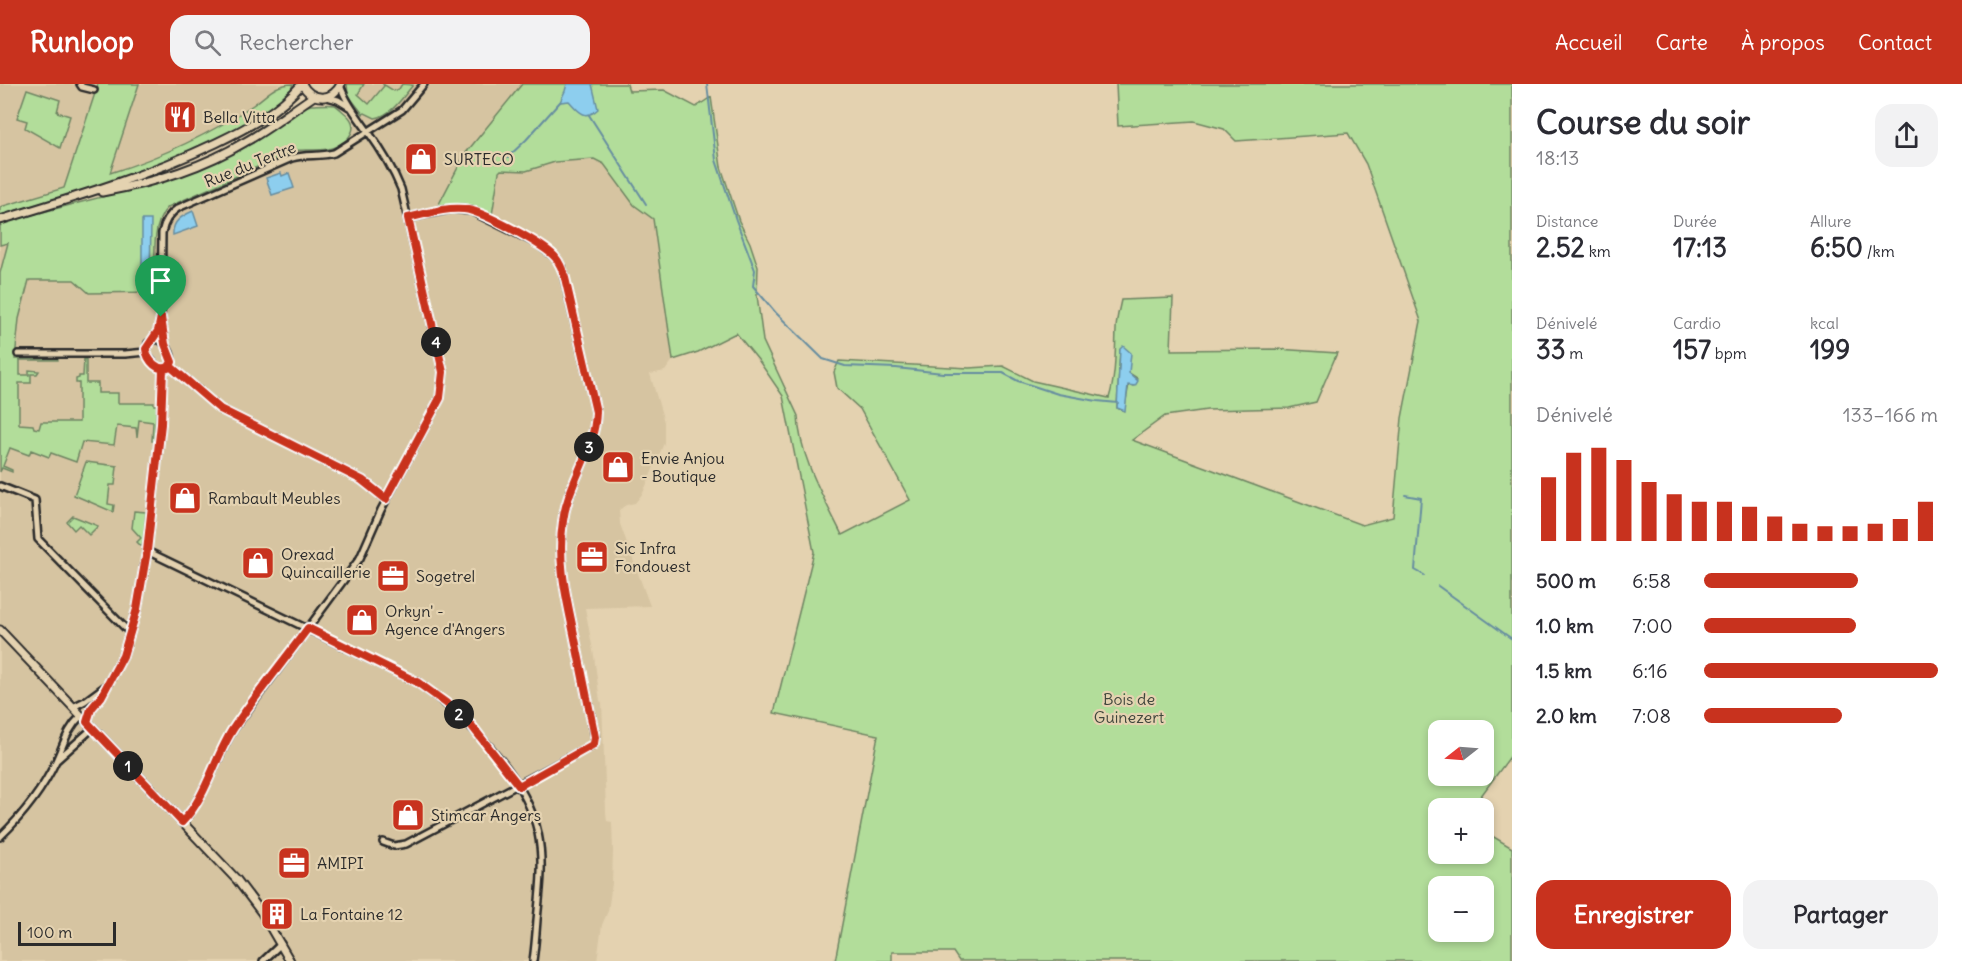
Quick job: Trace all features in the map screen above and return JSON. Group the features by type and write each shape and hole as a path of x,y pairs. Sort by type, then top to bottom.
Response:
{"main road":[{"path":"0,220 175,163 252,126 287,100 302,84 314,96 327,97 336,92 340,84"},
{"path":"79,196 144,184 194,168 244,144 314,96"},
{"path":"0,630 237,880 262,914 290,961"}],"street":[{"path":"80,84 82,87 94,90"},
{"path":"182,822 194,809 233,730 360,558 386,499 440,398 443,384 443,372 397,178 352,109 340,84"},
{"name":"Rue du Tertre","path":"165,344 161,317 162,233 165,221 171,213 280,163 303,155 324,156 334,153 402,110 424,84"},
{"path":"327,97 338,100 352,109"},
{"path":"383,842 394,846 406,844 587,748 594,744 595,737 563,583 560,549 567,500 596,426 594,397 565,278 556,258 538,244 471,211 452,209 408,218"},
{"name":"Rue du Tertre","path":"152,340 158,331 161,317"},
{"path":"159,339 165,344 172,358 170,366 163,369 157,367 146,352 146,346 152,340 159,339"},
{"path":"18,354 146,352"},
{"path":"170,366 220,409 362,480 386,499"},
{"path":"87,722 91,709 101,697 104,687 123,656 137,609 147,551 161,424 163,369"},
{"path":"0,486 35,500 36,534 40,541 130,633"},
{"path":"147,551 417,682 471,725 519,786 534,818 542,859 533,961"},
{"path":"73,707 85,702 104,687"},
{"path":"0,837 16,821 56,761 66,736 81,716"},
{"path":"56,761 93,728"},
{"path":"263,961 281,944"}],"shaded area":[{"path":"0,84 98,84 64,188 0,207"},
{"path":"139,84 280,84 257,103 207,134 110,174"},
{"path":"360,84 627,84 629,91 664,90 651,209 673,360 665,371 650,374 664,422 664,443 643,493 635,503 619,510 620,524 650,606 585,608 602,702 606,812 607,821 612,822 612,883 608,911 602,925 597,961 0,961 0,245 114,212 294,148 333,147 365,114 354,94"}],"green space":[{"path":"98,84 139,84 110,173 184,144 236,116 276,88 293,84 282,97 284,100 218,139 183,155 111,182 0,215 0,207 64,188"},
{"path":"347,84 364,84 358,94 369,104 384,86 383,84 394,91 402,84 413,85 391,110 375,118 363,114 348,95"},
{"name":"Bois de Guinezert","path":"522,84 627,84 629,91 664,90 696,107 711,97 721,167 739,221 758,267 757,295 763,341 798,416 799,431 808,462 842,535 910,500 860,409 837,388 834,372 839,361 969,368 1003,366 1033,381 1109,398 1114,372 1116,326 1121,300 1173,298 1171,350 1277,349 1337,353 1316,402 1289,408 1207,410 1165,416 1132,440 1362,525 1393,517 1402,418 1421,321 1366,164 1348,133 1236,141 1224,129 1194,121 1118,126 1116,84 1512,84 1512,754 1494,778 1494,720 1428,720 1428,786 1488,786 1479,798 1428,798 1428,864 1494,864 1494,837 1512,848 1512,961 959,961 953,952 892,952 892,961 835,961 878,735 774,713 814,552 783,396 736,333 698,352 673,360 653,219 634,205 604,164 594,159 555,162 526,171 501,170 492,215 464,204 438,206 465,154","holes":["1120,349 1129,373 1137,378 1133,386 1129,384 1124,411 1117,408"]},
{"path":"27,89 60,100 57,112 70,116 60,148 25,128 27,121 17,118"},
{"path":"311,105 335,105 339,108 353,124 349,137 330,149 293,151 168,207 158,224 156,235 156,292 89,293 74,280 29,280 19,319 15,359 58,358 58,360 20,360 20,375 29,375 29,370 39,371 37,374 31,374 31,383 19,383 19,424 33,425 34,428 39,429 41,422 79,422 79,383 76,383 76,379 83,376 84,359 86,359 86,383 98,383 98,393 118,393 118,403 154,403 157,405 154,441 152,441 153,422 139,420 137,437 136,428 117,426 114,445 82,442 76,462 51,453 49,457 31,450 29,455 10,448 3,466 12,472 2,468 0,472 0,273 8,243 0,245 0,223 152,184 207,164 293,113"},
{"path":"86,462 117,466 115,485 110,485 108,504 114,505 113,512 74,495"},
{"path":"134,511 146,512 143,545 141,546 137,542 141,538 132,528"},
{"path":"73,516 98,526 89,535 79,525 74,530 67,522"}],"water":[{"path":"567,84 592,84 598,109 586,115 579,112 569,101 560,102"},
{"path":"281,173 282,176 289,173 294,188 272,195 266,178"},
{"path":"193,211 198,226 173,235 176,223"},
{"path":"142,220 151,220 150,285 142,285"},
{"path":"1123,346 1131,353 1129,373 1138,381 1135,386 1128,385 1125,411 1117,408 1120,349"}],"waterway":[{"path":"707,84 716,160 755,270 753,286 776,313 823,359 845,366 943,373 1003,373 1018,381 1058,394 1118,403"},
{"path":"508,157 560,102"},
{"path":"589,115 646,204"},
{"path":"1405,495 1421,498 1415,570 1424,575"},
{"path":"1438,586 1512,639"}],"place":[{"name":"Bella Vitta","path":"180,117"},
{"name":"SURTECO","path":"421,159"},
{"name":"Envie Anjou - Boutique","path":"618,467"},
{"name":"Rambault Meubles","path":"185,498"},
{"name":"Sic Infra Fondouest","path":"592,557"},
{"name":"Orexad Quincaillerie","path":"258,563"},
{"name":"Sogetrel","path":"393,576"},
{"name":"Orkyn' - Agence d'Angers","path":"362,620"},
{"name":"Stimcar Angers","path":"408,815"},
{"name":"AMIPI","path":"294,863"},
{"name":"La Fontaine 12","path":"277,914"}],"route":[{"path":"161,317 158,331 146,349 146,354 158,368 166,369 167,368 168,368 170,366 220,409 362,480 386,499 440,398 443,384 443,372 408,218 452,209 471,211 548,250 556,258 565,278 596,412 596,426 592,439 567,500 560,549 563,583 595,737 594,744 519,786 471,725 446,703 417,682 308,628 233,730 194,809 182,822 87,722 91,709 101,697 104,687 123,656 137,609 147,551 161,424 163,369 166,369 168,368 172,362 165,344 161,317"}]}
